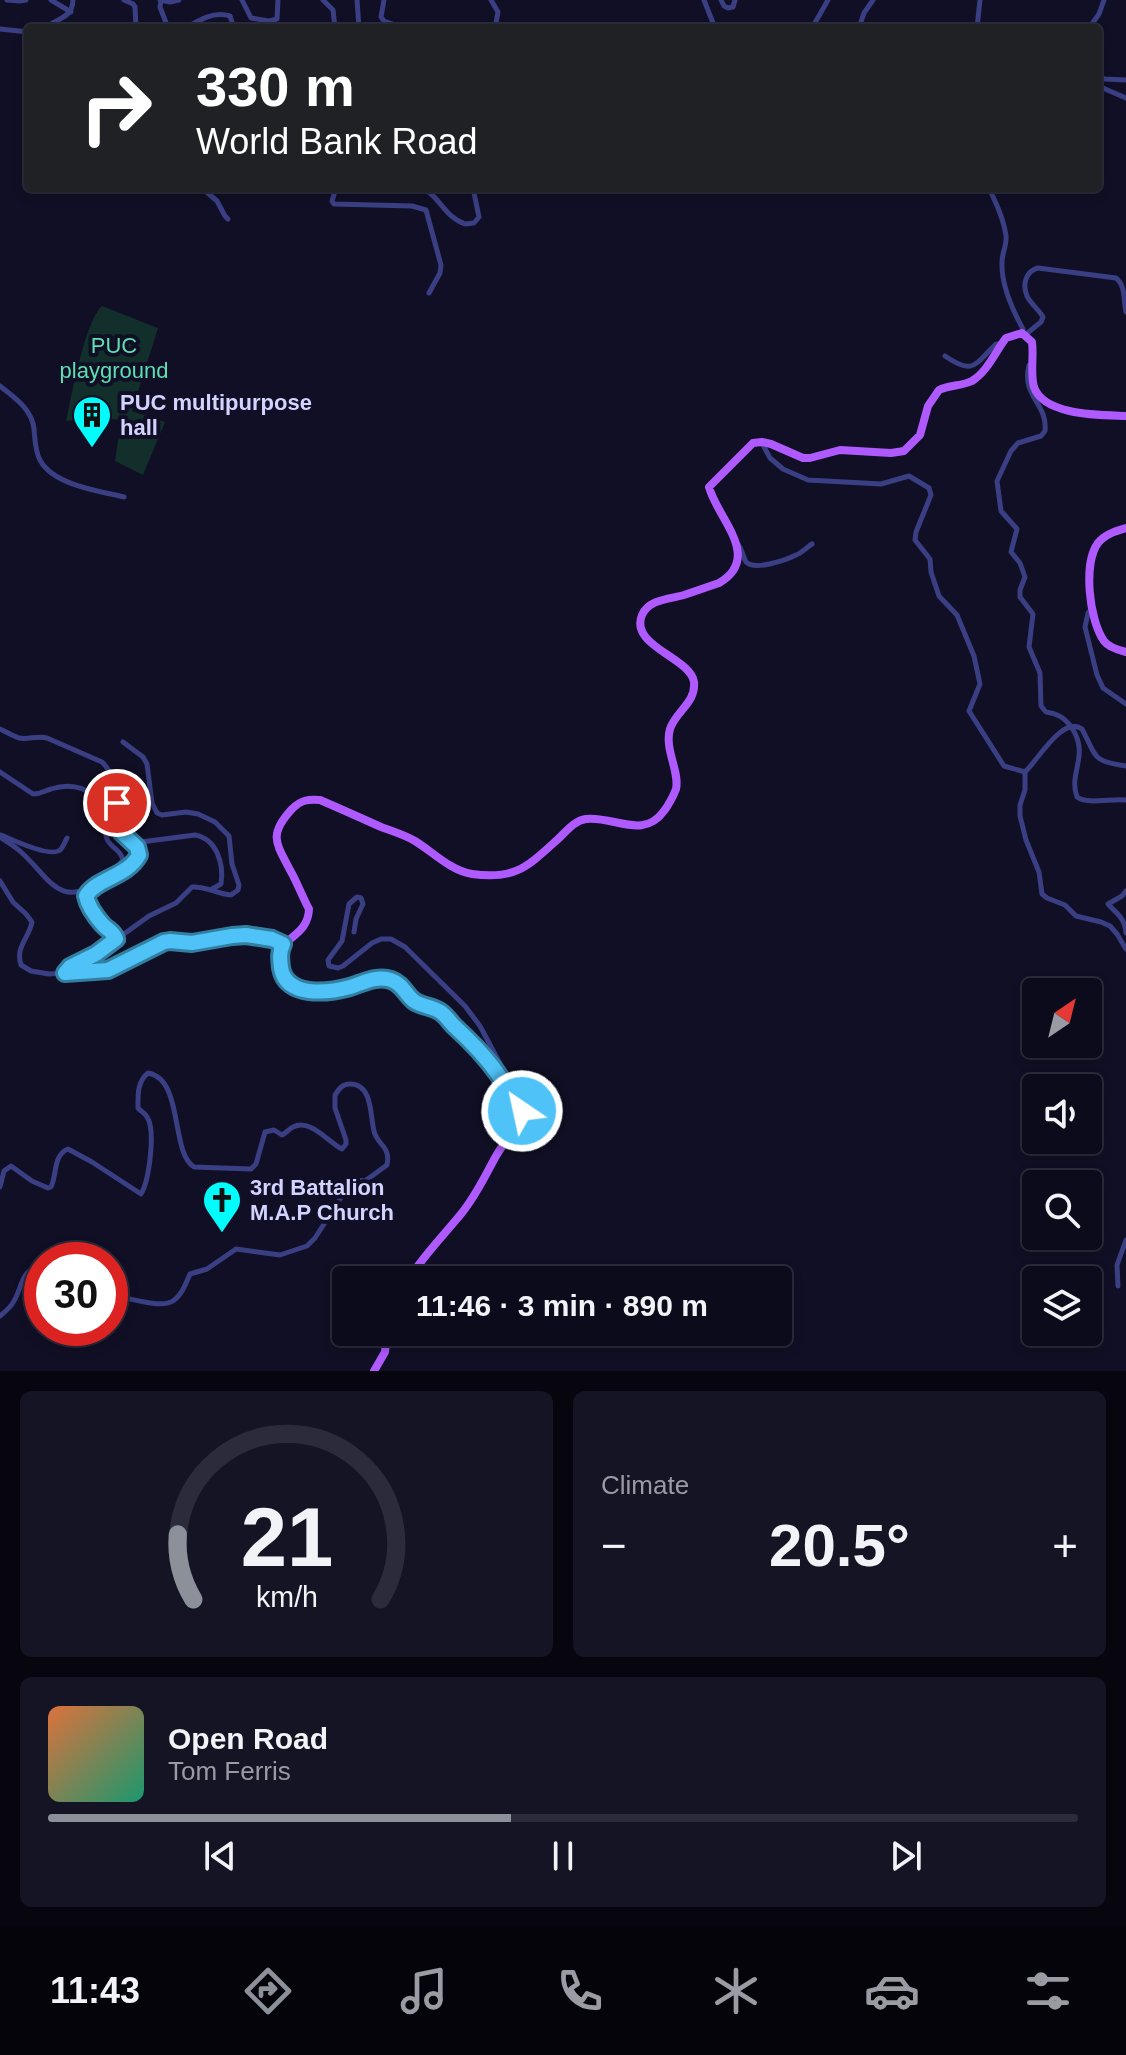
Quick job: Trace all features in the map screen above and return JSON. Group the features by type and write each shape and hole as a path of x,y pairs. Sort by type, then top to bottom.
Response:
{"main road":[{"path":"419,1266 475,1196 515,1124 513,1100 484,1057 438,1010 417,1003 389,979 380,978 348,987 316,991 292,987 282,973 280,948 299,934 309,917 309,909 276,843 282,822 299,802 320,800 414,841 467,874 487,876 514,873 526,867 579,821 599,819 641,827 665,810 676,789 670,756 670,730 691,700 694,683 692,674 685,666 669,657 645,635 642,616 649,606 660,600 681,596 726,579 735,565 738,556 735,540 712,499 709,487 750,445 762,442 803,458 840,450 904,451 923,430 924,416 934,394 944,387 970,382 990,363 1001,344 1010,336 1024,334 1032,342 1034,389 1049,403 1077,413 1126,416"},
{"path":"1126,528 1103,537 1097,543 1088,569 1092,607 1104,643 1126,652"},
{"path":"374,1371 386,1346"}],"street":[{"path":"7,0 26,0"},
{"path":"51,0 71,12"},
{"path":"52,24 71,12 73,0"},
{"path":"124,0 134,6 136,24"},
{"path":"166,24 160,7 161,0 179,0"},
{"path":"242,0 252,19 275,21 278,18 278,0"},
{"path":"323,0 333,10 335,24"},
{"path":"357,0 359,24"},
{"path":"384,0 381,17 393,24"},
{"path":"491,0 498,12 496,24"},
{"path":"704,0 713,24"},
{"path":"721,0 728,8 734,6 735,0"},
{"path":"814,24 828,0"},
{"path":"860,24 873,0"},
{"path":"977,24 980,0"},
{"path":"1092,24 1104,0"},
{"path":"192,24 202,18 225,14 230,16 233,24"},
{"path":"0,29 24,32"},
{"path":"1102,77 1126,80"},
{"path":"1102,88 1126,98"},
{"path":"207,192 217,201 228,219"},
{"path":"335,192 334,204 412,206 426,210 441,265 429,293"},
{"path":"430,192 446,212 465,224 474,223 479,217 474,192"},
{"path":"991,192 1005,231 1006,245 1002,260 1009,301 1024,334 1043,317 1027,297 1025,279 1031,270 1046,268 1116,278 1125,287 1126,312"},
{"path":"945,356 968,368 978,364 996,344 1001,344"},
{"path":"1033,356 1027,380 1031,394 1045,417 1045,431 1041,436 1021,441 1014,447 996,484 1001,511 1017,529 1011,552 1020,563 1025,577 1020,597 1033,614 1029,647 1040,673 1041,706 1046,712 1060,714 1080,746 1074,790 1077,797 1086,802 1126,800"},
{"path":"0,386 31,415 38,456 47,469 64,481 124,497"},
{"path":"762,442 765,452 783,469 808,480 881,484 909,476 929,488 931,495 915,540 930,559 939,596 957,615 974,656 980,684 969,711 1004,766 1025,772"},
{"path":"735,540 745,560 753,566 799,555 812,544"},
{"path":"1092,607 1085,627 1097,675 1103,688 1126,704"},
{"path":"1126,766 1102,762 1094,754 1082,729 1070,726 1058,734 1025,772 1025,790 1020,805 1020,816 1039,872 1042,894 1065,905 1076,916 1110,926 1126,949"},
{"path":"0,729 17,737 47,738 102,762 111,774 122,833 137,847 139,855 133,864 90,890 68,892 43,877 21,852 0,836"},
{"path":"65,973 149,916 176,903 192,887 231,895 238,890 229,836 215,822 198,814 157,813 152,803 145,760 123,742"},
{"path":"0,772 33,794 68,785 85,789 95,796 103,810 108,840 122,854 123,860 90,890 86,901 116,939"},
{"path":"133,843 195,835 204,837 216,848 222,873 221,884 211,889"},
{"path":"0,836 55,853 67,838"},
{"path":"0,881 13,902 32,922 19,955 21,965 38,973 108,970 170,941 192,943 246,935 283,944"},
{"path":"1126,891 1108,904 1120,915 1126,933"},
{"path":"354,932 363,904 357,897 349,904 344,935 338,949 328,960 329,966 343,966 381,939 391,939 405,947 465,1006 480,1026 504,1071 517,1085 524,1106 516,1117"},
{"path":"0,1187 4,1171 11,1166 40,1185 51,1187 58,1159 62,1151 68,1149 141,1194 146,1184 151,1136 147,1117 138,1108 138,1092 142,1079 148,1073 155,1075 166,1087 184,1154 194,1167 251,1169 256,1164 265,1132 274,1130 285,1135 297,1125 314,1129 342,1149 346,1140 335,1108 335,1095 348,1084 363,1089 369,1100 374,1133 387,1153 387,1165 365,1181 351,1182 310,1244 280,1255 236,1249 207,1269 190,1274 184,1288 171,1303 128,1298"},
{"path":"1118,1286 1117,1265 1126,1240"},
{"path":"0,1316 15,1300 24,1280"}],"green space":[{"name":"PUC playground","path":"102,306 158,328 132,411 165,422 143,475 115,461 121,420 80,415 66,421 84,343"}],"place":[{"name":"PUC multipurpose hall","path":"92,449"},
{"name":"3rd Battalion M.A.P Church","path":"222,1234"}],"route":[{"path":"117,803 122,833 137,847 139,855 130,867 90,890 86,896 88,904 116,939 65,973 108,970 164,942 192,943 246,935 272,939 283,944 280,948 282,973 292,987 316,991 348,987 380,978 389,979 417,1003 438,1010 484,1057 504,1083 513,1100 516,1117 522,1111"}]}
